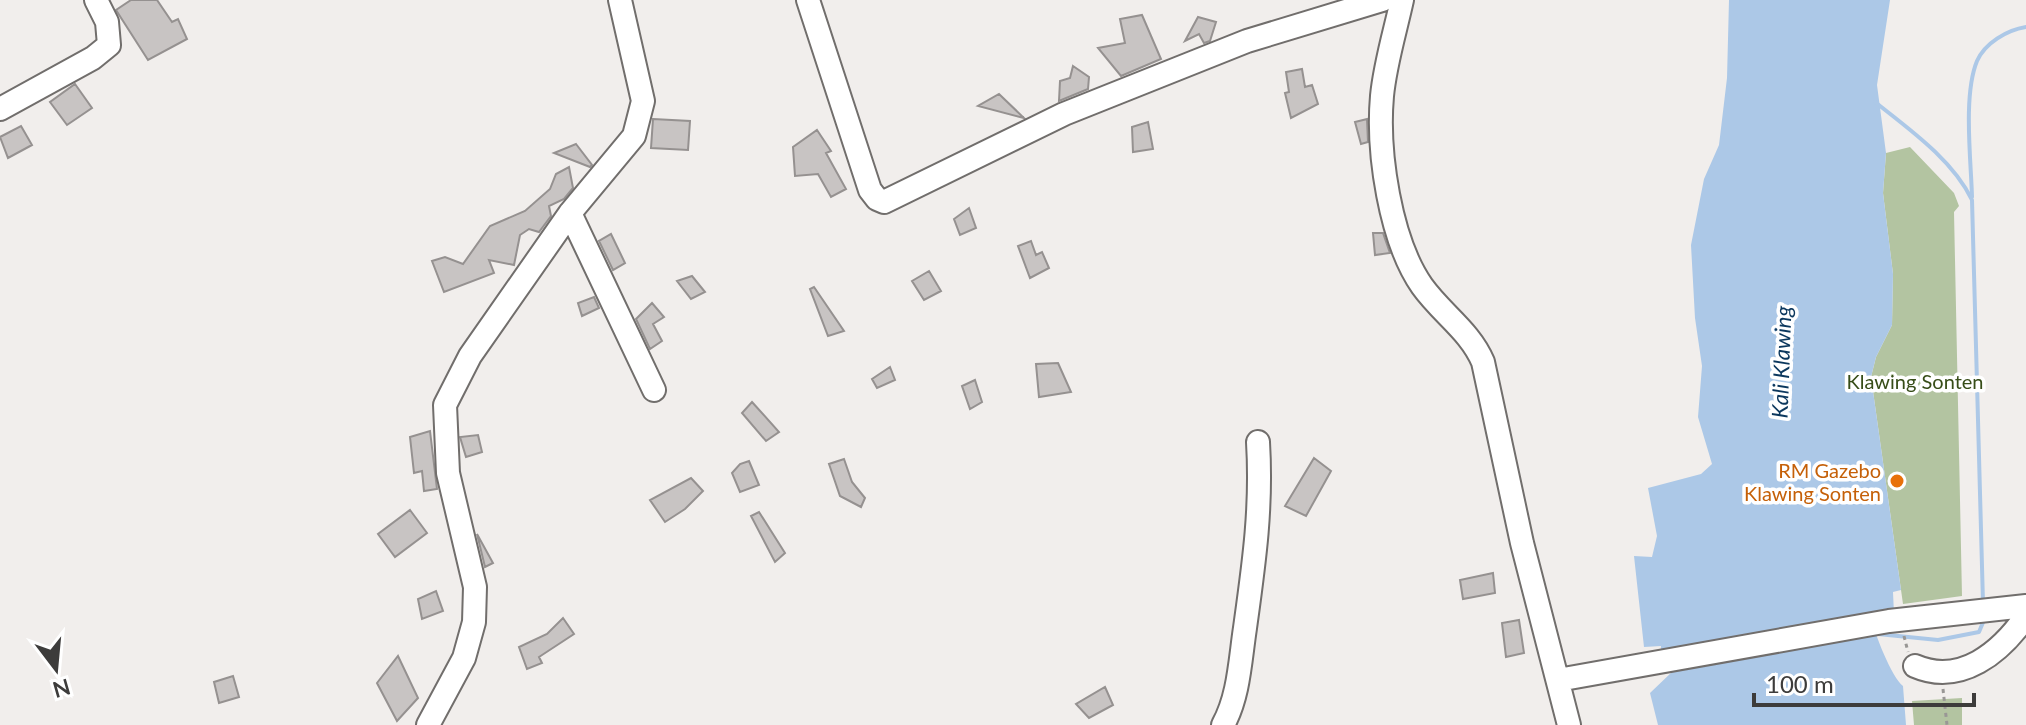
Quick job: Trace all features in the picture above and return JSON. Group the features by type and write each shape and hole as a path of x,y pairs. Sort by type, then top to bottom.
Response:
{"street":[{"path":"0,109 93,58 109,45 107,22 96,0"},
{"path":"428,725 464,658 474,622 475,587 448,473 443,430 445,405 470,356 570,213 634,136 643,101 620,0"},
{"path":"808,0 870,190 884,202 1064,114 1247,41 1382,0"},
{"path":"1402,0 1382,93 1381,118 1394,219 1422,285 1475,344 1483,362 1522,543 1565,678 1569,725"},
{"path":"570,213 654,390"},
{"path":"1223,725 1238,682 1255,573 1261,514 1258,442"},
{"path":"1565,678 1734,646 1967,610 2026,606"},
{"path":"1915,666 1941,674 1971,666 2000,649 2026,616"}],"path":[{"path":"1895,622 1900,625 1915,666"},
{"path":"1941,674 1947,725"}],"green space":[{"name":"Klawing Sonten","path":"1910,147 1954,193 1959,206 1954,212 1962,596 1903,604 1871,377 1876,357 1892,325 1893,274 1883,193 1886,153"},
{"path":"1962,698 1962,725 1914,725 1912,701"}],"water":[{"name":"Kali Klawing","path":"1729,0 1890,0 1877,85 1886,153 1883,193 1893,274 1892,325 1876,357 1871,377 1901,590 1893,592 1894,614 1871,618 1889,665 1903,686 1906,725 1658,725 1650,693 1673,671 1660,661 1661,646 1644,647 1634,556 1652,557 1657,536 1648,488 1701,474 1712,464 1698,417 1702,366 1695,318 1691,245 1704,179 1719,145 1727,78"}],"building":[{"path":"131,0 157,0 172,22 178,19 187,39 148,60 116,10"},
{"path":"1142,15 1161,59 1121,76 1098,48 1125,43 1120,19"},
{"path":"1198,17 1216,22 1210,41 1204,43 1199,34 1185,41"},
{"path":"1073,66 1089,77 1088,89 1059,101 1060,81 1070,78"},
{"path":"1302,69 1305,87 1312,85 1318,104 1291,118 1285,93 1289,92 1286,72"},
{"path":"75,84 92,108 67,125 50,102"},
{"path":"999,94 1024,118 978,106"},
{"path":"653,119 690,121 688,150 651,148"},
{"path":"1367,119 1368,142 1361,144 1355,122"},
{"path":"1148,122 1153,149 1133,152 1132,127"},
{"path":"21,126 32,145 8,158 0,137"},
{"path":"817,130 831,151 826,153 846,189 831,197 818,174 795,176 793,147"},
{"path":"576,144 592,165 590,167 554,153"},
{"path":"569,167 573,188 564,199 549,206 551,216 539,232 529,229 520,235 514,265 489,260 494,273 444,292 432,261 445,257 463,264 490,226 525,211 550,189 556,174"},
{"path":"969,208 976,228 960,235 954,219"},
{"path":"1373,233 1383,233 1390,253 1375,255"},
{"path":"611,234 625,263 613,270 599,241"},
{"path":"1031,241 1036,255 1042,252 1049,268 1030,278 1018,246"},
{"path":"929,271 941,291 924,300 912,281"},
{"path":"692,276 705,292 691,299 677,281"},
{"path":"814,287 844,331 828,336 810,289"},
{"path":"594,297 599,308 582,316 578,303"},
{"path":"652,303 664,317 653,324 662,341 650,349 636,319"},
{"path":"1058,363 1071,392 1039,397 1036,364"},
{"path":"890,367 895,380 877,388 872,379"},
{"path":"975,380 982,402 970,409 962,386"},
{"path":"752,402 779,432 766,441 742,413"},
{"path":"430,431 437,489 424,491 422,471 414,473 410,437"},
{"path":"478,435 482,452 466,457 460,437"},
{"path":"1314,458 1331,471 1306,516 1285,506"},
{"path":"844,459 852,482 865,498 861,507 840,496 829,464"},
{"path":"749,461 759,485 740,492 732,473 740,464"},
{"path":"691,478 703,491 685,509 665,522 650,500"},
{"path":"410,510 427,533 395,557 378,534"},
{"path":"759,512 785,553 775,562 751,516"},
{"path":"477,534 493,563 485,567"},
{"path":"1493,573 1495,593 1463,599 1460,580"},
{"path":"436,591 443,611 422,619 418,599"},
{"path":"563,618 574,634 539,657 542,663 527,669 519,647 547,634"},
{"path":"1519,620 1524,653 1506,657 1502,623"},
{"path":"398,656 418,698 397,721 377,683"},
{"path":"233,676 239,697 219,703 214,682"},
{"path":"1105,687 1113,705 1089,718 1076,704"}],"waterway":[{"path":"1972,197 1969,109 1977,61 1997,38 2026,27"},
{"path":"1875,102 1942,159 1964,185 1972,200 1983,603"},
{"path":"1878,634 1938,640 1979,632 1984,620"}],"place":[{"name":"RM Gazebo Klawing Sonten","path":"1897,481"}]}
